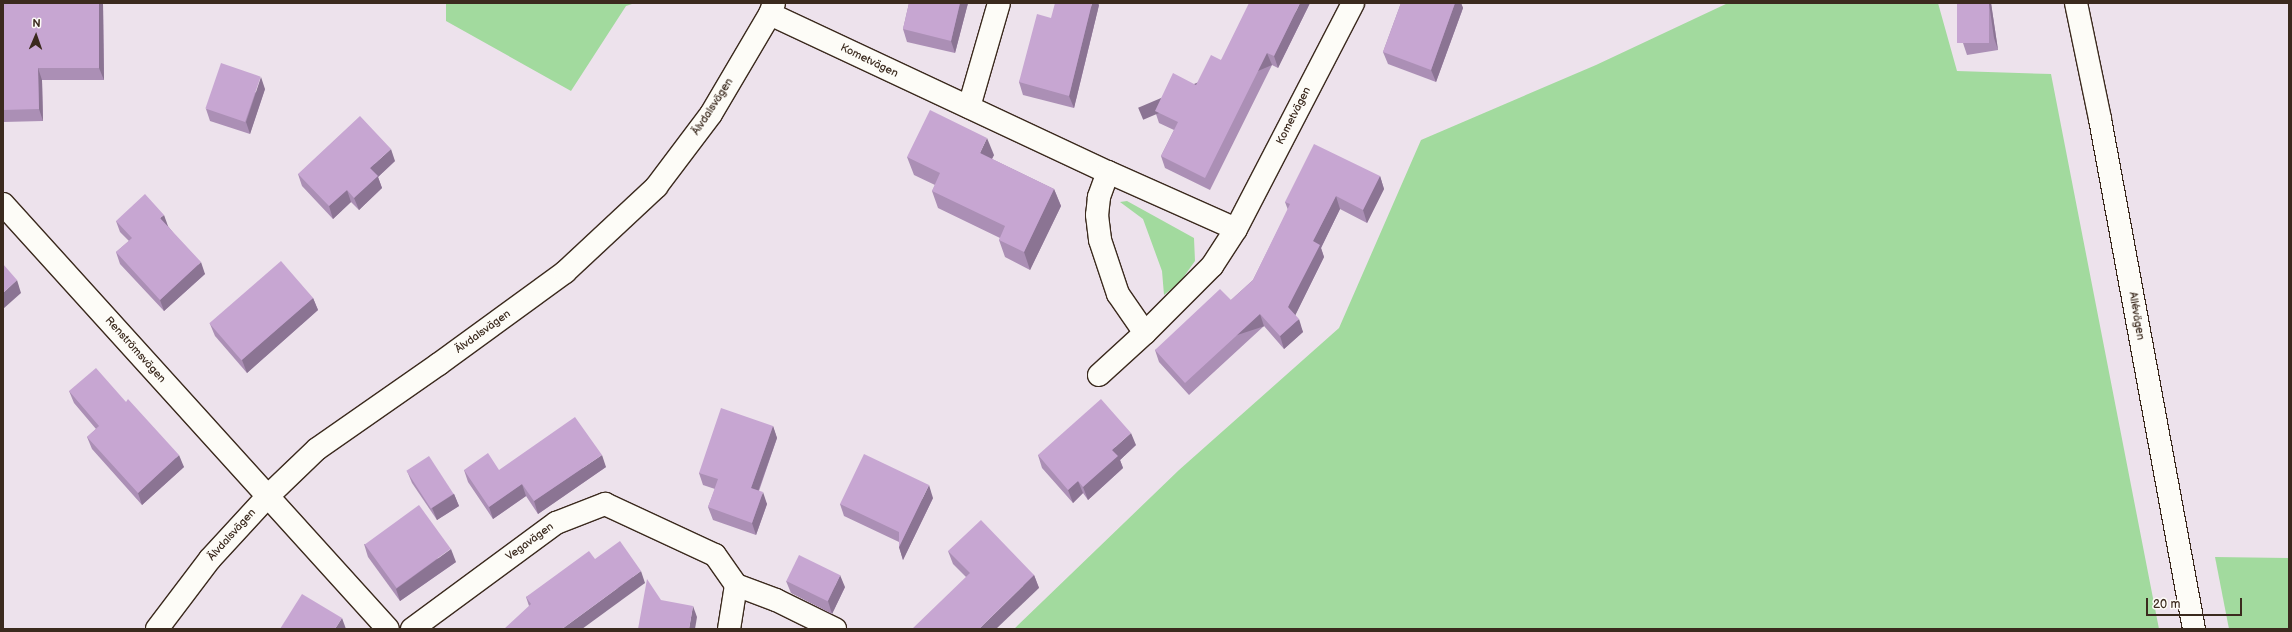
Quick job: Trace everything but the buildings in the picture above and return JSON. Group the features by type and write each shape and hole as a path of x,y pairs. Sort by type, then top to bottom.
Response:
{"street":[{"path":"969,107 999,3"},
{"name":"Kometvägen","path":"1099,375 1145,333 1212,266 1236,229 1353,3"},
{"name":"Allévägen","path":"2076,3 2100,119 2194,629"},
{"name":"Kometvägen","path":"772,8 969,107 1108,172 1236,229"},
{"name":"Älvdalsvägen","path":"157,629 210,559 268,496 317,450 439,364 565,272 656,187 711,114 772,8"},
{"path":"1108,172 1099,197 1097,215 1100,240 1118,294 1145,333"},
{"name":"Renströmsvägen","path":"3,204 268,496"},
{"path":"268,496 388,629"},
{"name":"Vegavägen","path":"412,629 556,523 605,504 715,555 736,585"},
{"path":"729,629 736,585 776,600 835,629"}],"green space":[{"path":"446,3 635,3 626,6 571,91 446,21"},
{"path":"1728,3 1938,3 1957,71 2051,74 2159,629 1014,629 1179,470 1339,328 1421,140 1596,65"},
{"path":"1127,201 1194,238 1195,261 1180,282 1164,295 1162,271 1143,219 1120,202"},
{"path":"2215,557 2289,558 2289,629 2229,629"}]}
